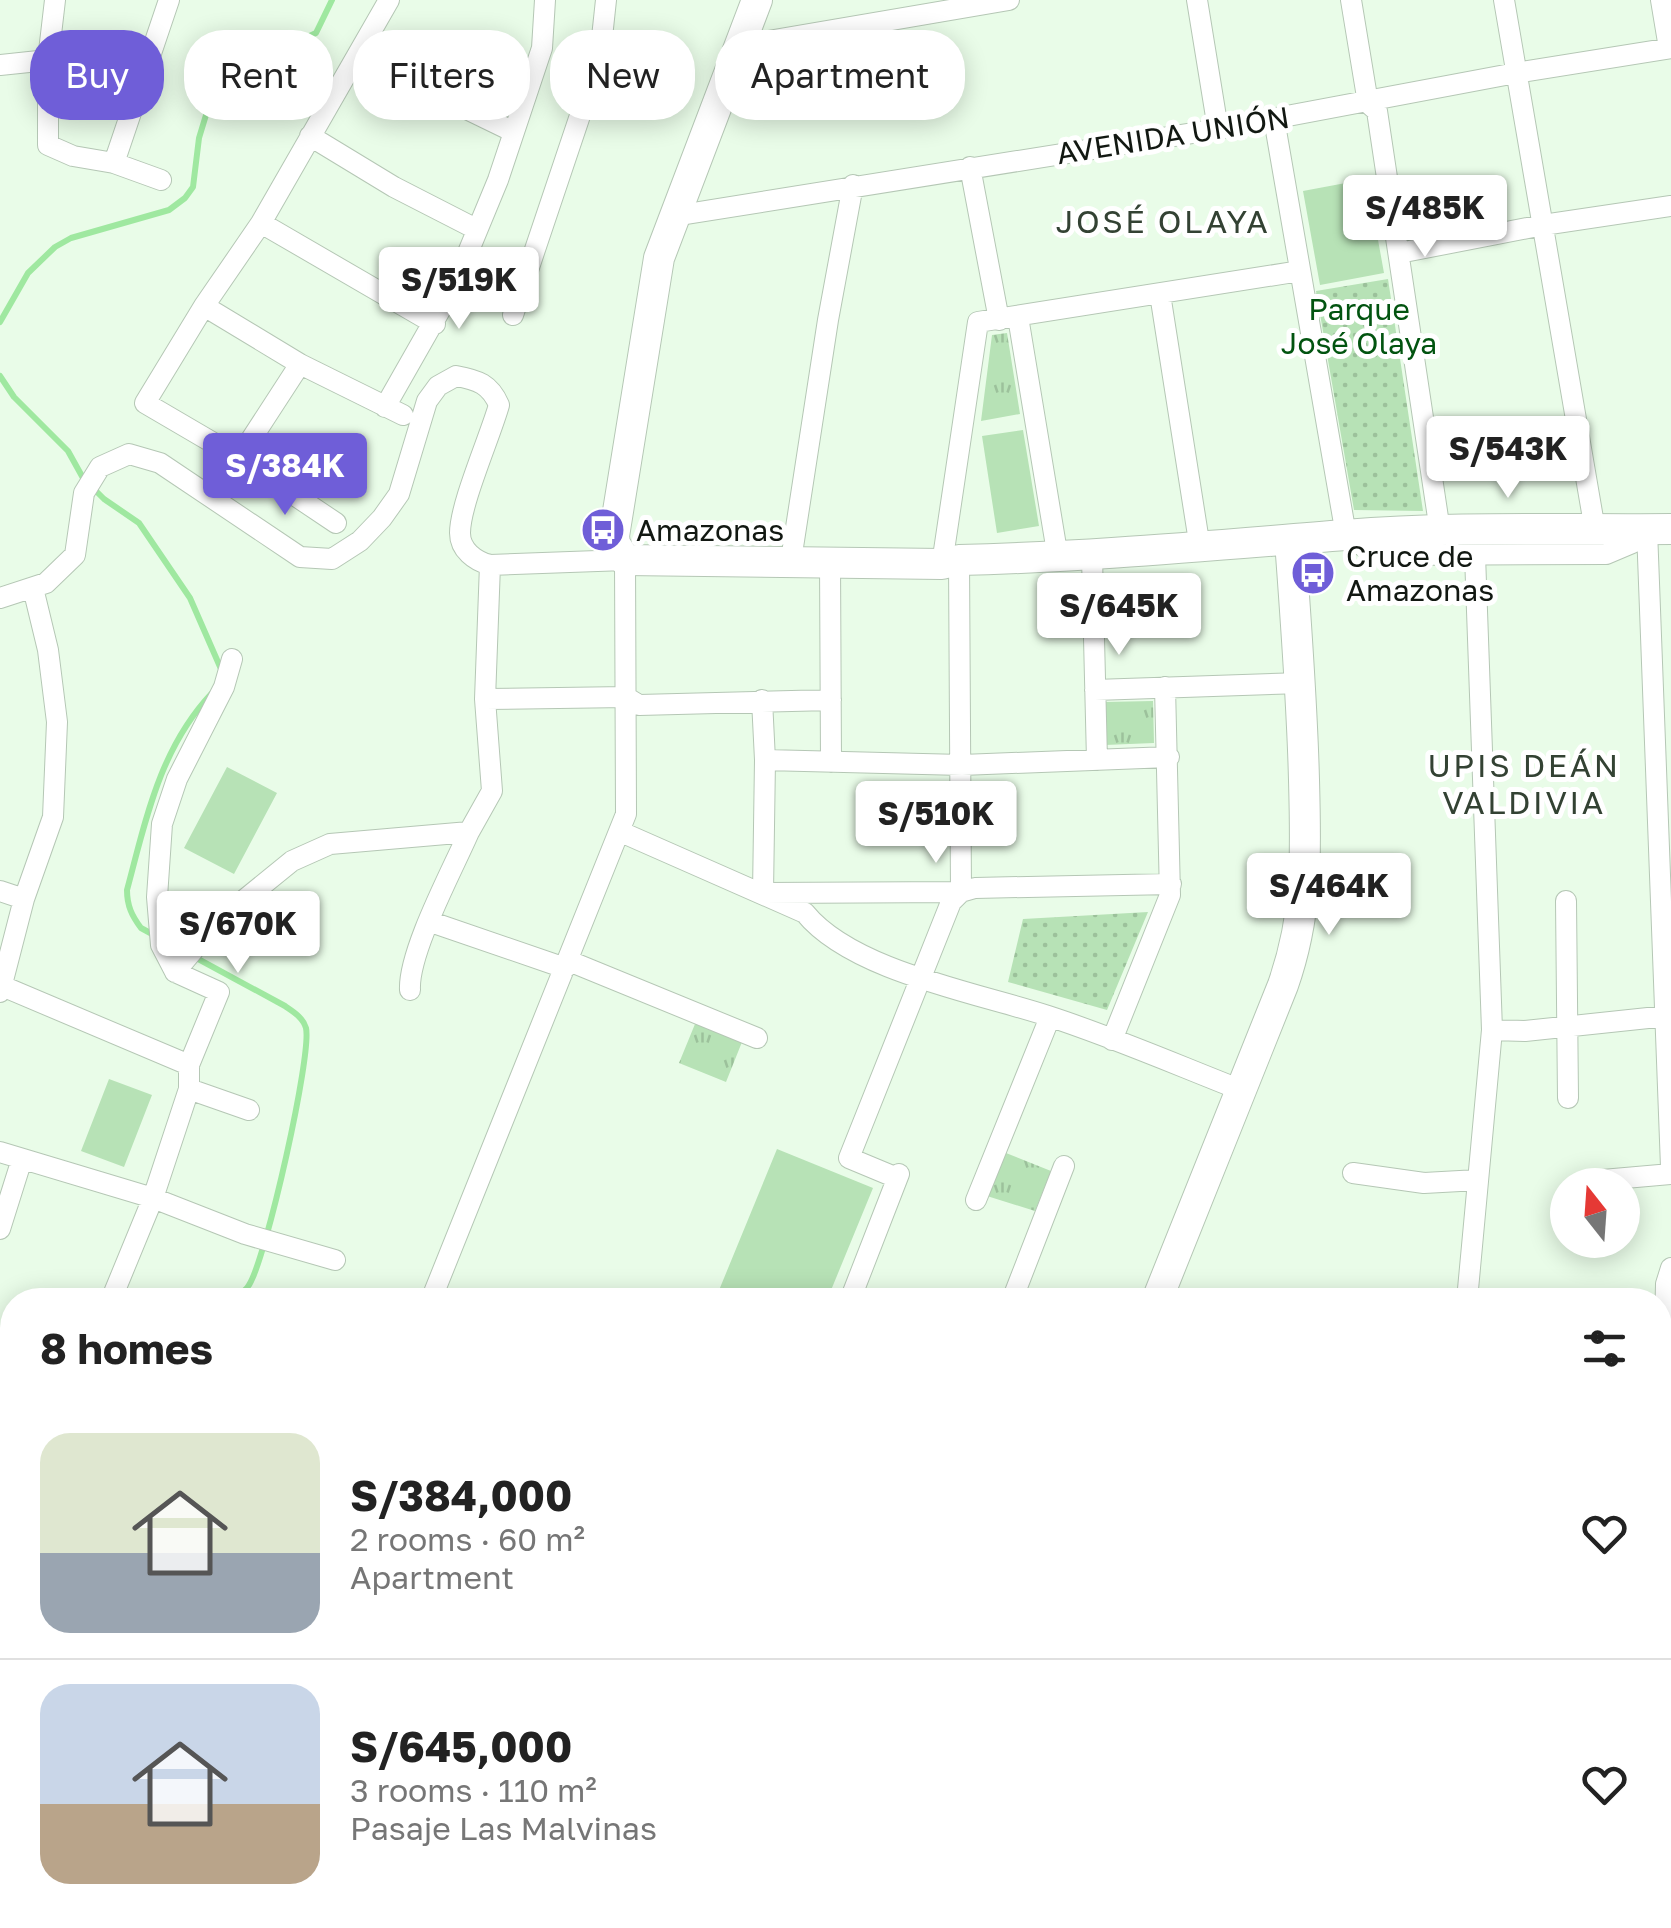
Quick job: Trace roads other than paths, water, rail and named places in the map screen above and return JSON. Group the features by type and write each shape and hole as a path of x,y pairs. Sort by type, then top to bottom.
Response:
{"street":[{"path":"114,163 169,0"},
{"path":"373,30 389,0"},
{"path":"204,306 300,364 394,411 476,229 514,132 542,48 545,0"},
{"path":"513,316 600,56 606,0"},
{"path":"745,30 757,0"},
{"path":"833,30 1009,0"},
{"path":"1197,0 1218,130"},
{"path":"1351,0 1368,103 1376,111 1440,531"},
{"path":"1504,0 1596,530"},
{"path":"1661,0 1670,48"},
{"path":"53,30 57,2"},
{"name":"AVENIDA UNIÓN","path":"674,216 1218,130 1670,48"},
{"path":"0,65 30,62"},
{"path":"336,523 239,458 145,403 261,223 353,64"},
{"path":"436,1288 626,814 625,560 614,544 614,536 659,258 715,109"},
{"path":"1274,119 1346,535 1370,551 1387,554 1606,554 1659,530"},
{"path":"48,120 48,145 73,156 114,163 161,180"},
{"path":"489,120 514,132"},
{"path":"310,136 394,187 476,229"},
{"path":"970,167 1008,318 1058,558"},
{"path":"791,560 828,320 854,185"},
{"path":"1399,253 1543,225 1671,206"},
{"path":"261,223 435,324"},
{"path":"855,1288 898,1176 849,1158 951,902 961,892 962,764 951,562 978,322 1300,271"},
{"path":"1160,294 1200,548"},
{"path":"239,458 300,364"},
{"path":"0,598 40,585 75,555 84,493 100,467 129,454 160,462 300,557 332,559 360,541 399,494 427,400 438,386 456,376 478,380 492,389 500,405 465,506 460,536 466,551 485,563 951,562 1092,556 1346,535 1659,530"},
{"path":"1640,1175 1671,1171 1659,530"},
{"path":"1162,1288 1288,974 1303,911 1306,880 1302,683 1290,541"},
{"path":"1468,1288 1492,1030 1475,555"},
{"path":"1092,556 1097,760"},
{"path":"830,561 831,762"},
{"path":"410,990 430,922 469,832 492,791 484,699 485,563"},
{"path":"40,585 58,745 53,818 24,899 1,989 190,1066"},
{"path":"116,1288 153,1198 189,1089 190,1066 218,992 181,965 161,944 157,897 162,824 177,778 224,687 232,659"},
{"path":"1095,690 1302,683"},
{"path":"1112,1040 1171,884 1165,687"},
{"path":"484,699 626,697 638,705 832,700"},
{"path":"762,700 762,892"},
{"path":"765,760 962,764 1169,757"},
{"path":"181,965 217,922 292,861 330,844 469,832"},
{"path":"621,832 805,913 840,944 921,979 1050,1016 1241,1090"},
{"path":"762,892 961,892 975,888 1171,884"},
{"path":"0,891 24,899"},
{"path":"1566,901 1568,1098"},
{"path":"430,922 567,964 756,1038"},
{"path":"976,1200 1050,1016"},
{"path":"1492,1030 1567,1028 1667,1016"},
{"path":"189,1089 248,1110"},
{"path":"0,1152 153,1198 245,1234 328,1258"},
{"path":"0,1230 22,1159"},
{"path":"1017,1288 1064,1166"},
{"path":"1352,1173 1424,1183 1478,1180"}],"waterway":[{"path":"0,322 28,273 55,247 71,238 169,210 185,198 193,187 199,138 213,92 241,68 316,33 332,0"},
{"path":"0,376 14,397 68,451 83,478 104,499 139,523 190,598 221,669"},
{"path":"212,693 194,714 167,761 127,890 131,910 141,928 285,1006 306,1028 302,1076 276,1199 257,1268 246,1288"}],"place":[{"name":"Amazonas","path":"603,530"},
{"name":"Cruce de Amazonas","path":"1313,573"}],"district":[{"name":"JOSÉ OLAYA","path":"1163,221"},
{"name":"UPIS DEÁN VALDIVIA","path":"1524,784"}],"park label":[{"name":"Parque José Olaya","path":"1359,326"}]}
